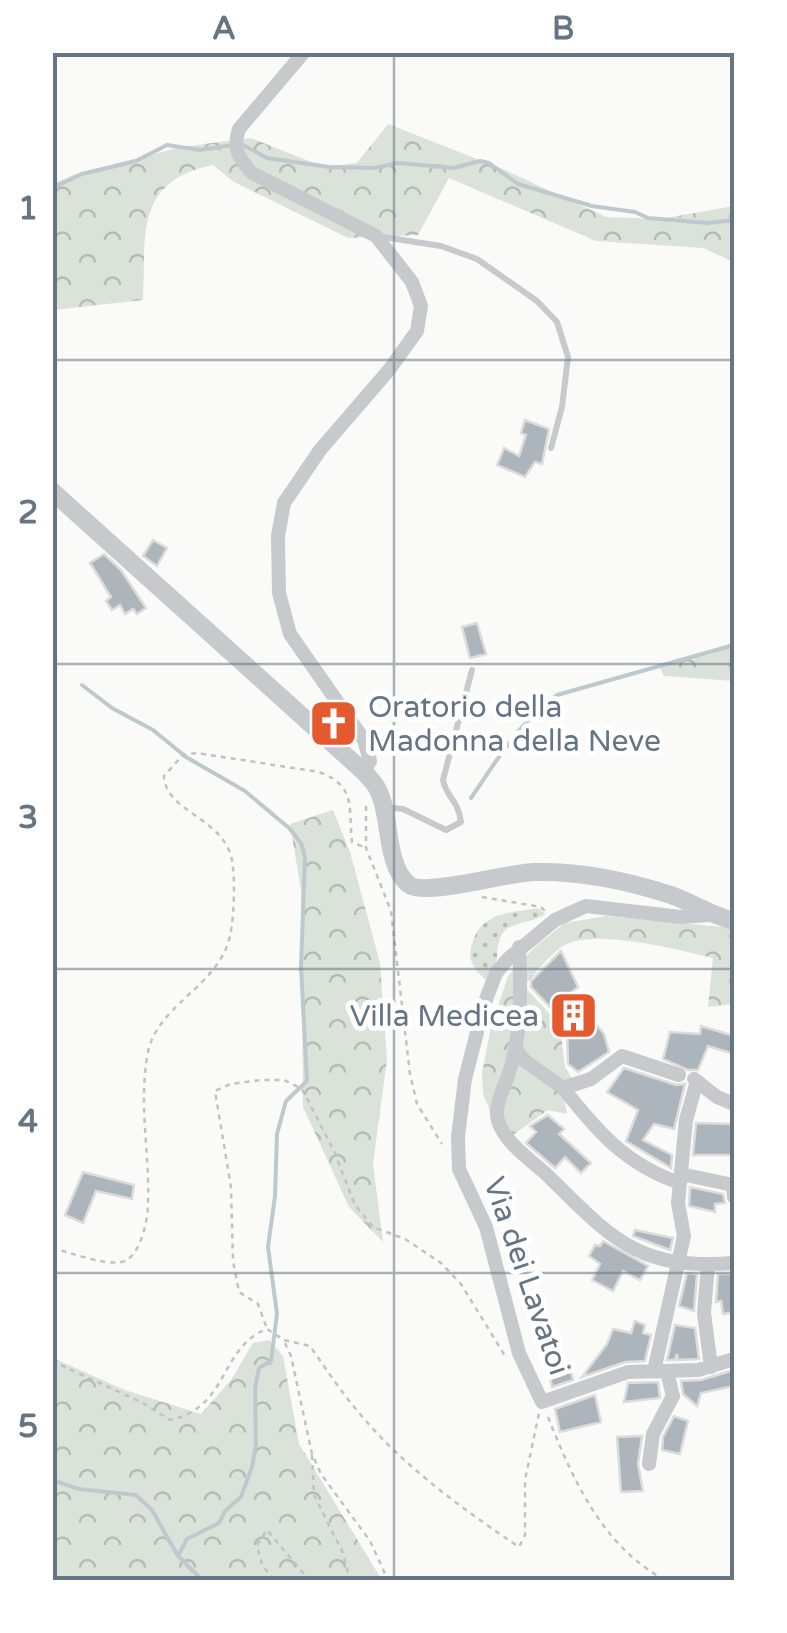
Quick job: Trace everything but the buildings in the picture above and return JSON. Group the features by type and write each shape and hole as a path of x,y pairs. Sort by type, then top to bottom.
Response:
{"street":[{"path":"304,52 239,129 235,140 238,156 252,173 376,236 412,282 422,306 417,331 320,450 284,502 278,536 279,593 290,634 364,740 370,761 364,772"},
{"path":"52,491 364,772 380,798 401,874 410,886 423,890 516,872 596,876 676,897 710,915 734,921"},
{"path":"460,1169 458,1137 466,1079 484,1005 496,974 520,948 554,920 586,906 681,916 710,915"},
{"path":"520,948 517,1050 497,1118 510,1140 606,1234 643,1255 680,1264 734,1262"},
{"path":"517,1050 525,1061 562,1088 614,1146 650,1173 733,1184 734,1196"},
{"path":"562,1088 590,1080 622,1056 679,1075"},
{"path":"649,1464 653,1434 673,1396 661,1371 684,1236 678,1203 686,1120 696,1080 717,1097 734,1104"},
{"name":"Via dei Lavatoi","path":"460,1169 486,1227 519,1353 542,1402"},
{"path":"708,1265 704,1313 711,1367"},
{"path":"542,1402 628,1372 711,1367 734,1359"}],"lane":[{"path":"376,236 441,246 477,259 537,300 557,322 568,357 552,448"},
{"path":"380,798 446,830 461,822 459,804 445,788 444,780 472,670"}],"path":[{"path":"52,1248 118,1262 127,1260 138,1246 148,1208 144,1090 148,1049 155,1031 216,964 229,943 234,870 231,851 208,822 172,799 164,788 164,776 183,755 196,753 319,772 337,779 346,790 352,842 366,848"},
{"path":"380,798 366,802 366,848 390,912 400,1006 417,1104 460,1169"},
{"path":"475,896 541,906 554,920"},
{"path":"530,1370 516,1370 461,1284 441,1263 405,1238 373,1227 355,1205 334,1151 302,1090 284,1080 230,1084 214,1092 223,1126 233,1262 239,1292 258,1304 267,1328 284,1340 310,1346 361,1416 400,1454 459,1506 519,1547 526,1535 525,1480 542,1402"},
{"path":"52,1361 143,1403 170,1420 186,1417 203,1404 220,1385 241,1345 267,1328"},
{"path":"284,1340 292,1356 312,1454 314,1495 344,1553 350,1580"},
{"path":"542,1402 584,1496 639,1566 665,1580"},
{"path":"312,1454 370,1541 388,1580"},
{"path":"274,1580 262,1565 256,1544 267,1530 309,1580"}],"green space":[{"path":"388,124 505,170 606,217 660,219 734,206 734,262 703,248 596,241 449,178 418,235 348,238 234,182 213,165 187,173 169,184 157,198 146,233 143,300 53,310 52,184 181,147 251,138 324,167 357,163"},
{"path":"734,643 734,681 664,676 659,666"},
{"path":"333,810 350,852 380,963 387,1059 373,1164 383,1242 349,1207 303,1107 301,890 290,824"},
{"path":"538,908 546,914 509,927 502,934 487,981 471,959 478,931 491,919"},
{"path":"605,916 734,928 734,1004 708,1007 713,958 615,939 576,941 563,946 524,986 560,1025 565,1067 576,1085 564,1099 567,1114 548,1110 503,1142 483,1094 482,1073 491,1027 508,976 565,923"},
{"path":"269,1340 283,1356 299,1444 382,1580 53,1580 53,1358 125,1390 201,1414 231,1380 253,1343"}],"waterway":[{"path":"52,188 82,174 136,161 167,145 200,150 233,145"},
{"path":"243,145 267,158 329,167 374,168 398,163 454,168 480,161 518,184 592,206 635,212 648,218 708,223 734,220"},
{"path":"471,798 520,730 557,695 734,645"},
{"path":"82,685 112,708 153,730 186,757 245,791 289,828 301,843 305,857 301,966 307,1081 286,1101 277,1134 268,1247 277,1314 271,1361 259,1368 255,1388 256,1444 252,1467 241,1497 225,1511 219,1523 187,1539 178,1556"},
{"path":"52,1480 79,1489 136,1495 152,1510 178,1556 202,1580"}],"place":[{"name":"Oratorio della Madonna della Neve","path":"333,724"},
{"name":"Villa Medicea","path":"574,1016"}]}
